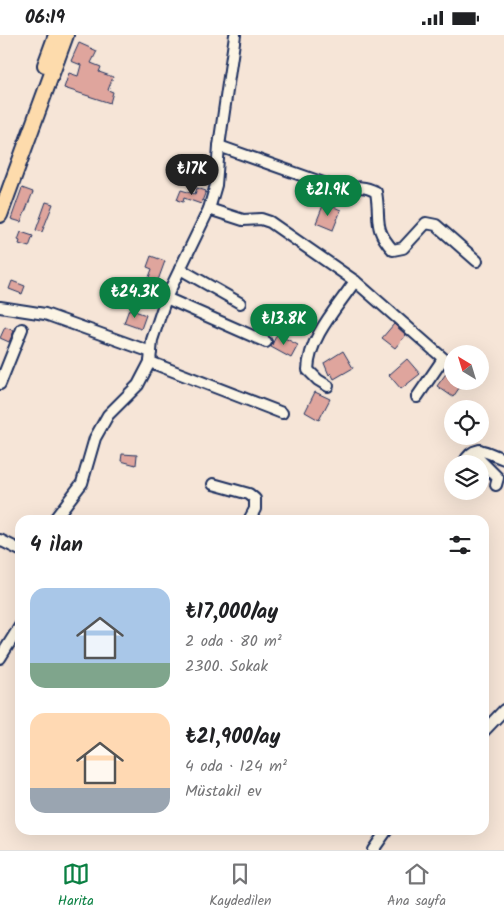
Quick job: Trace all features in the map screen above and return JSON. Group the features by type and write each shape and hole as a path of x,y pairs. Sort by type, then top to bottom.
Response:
{"highway":[{"path":"0,190 56,35"},
{"path":"0,215 66,35"}],"street":[{"path":"58,515 82,483 95,438 108,415 138,385 150,357 152,340 166,297 209,209 216,185 218,146 236,35"},
{"path":"218,146 346,191 357,187 367,187 376,192 379,207 377,223 382,238 393,250 402,247 426,223 436,225 477,261"},
{"path":"209,209 243,220 261,219 270,222 355,281 443,359 417,397"},
{"path":"180,269 240,303"},
{"path":"328,386 318,380 308,370 309,357 313,344 355,281"},
{"path":"166,297 266,342"},
{"path":"0,307 45,313 282,413"},
{"path":"0,384 22,329"},
{"path":"480,450 478,457 498,478 496,485"},
{"path":"469,455 471,451 480,450 504,459"},
{"path":"213,485 249,494 255,499 255,509 252,515"},
{"path":"0,540 15,548"},
{"path":"0,658 15,634"},
{"path":"489,726 504,710"},
{"path":"373,850 384,835"}],"building":[{"path":"79,43 97,51 91,63 101,67 99,72 113,77 108,90 113,92 110,103 64,88 69,73 78,76 81,65 71,61"},
{"path":"22,188 33,192 21,222 11,219"},
{"path":"197,188 206,191 201,204 184,198 183,202 177,200 181,190 195,194"},
{"path":"46,202 53,204 42,232 36,230"},
{"path":"324,203 341,210 333,230 316,223"},
{"path":"21,232 33,236 29,247 19,244 20,241 18,240"},
{"path":"151,256 165,261 153,294 144,291 152,269 147,267"},
{"path":"12,281 25,286 22,294 9,289"},
{"path":"129,309 146,315 141,329 124,323"},
{"path":"293,315 304,323 298,333 286,326"},
{"path":"394,324 406,335 395,348 382,338"},
{"path":"5,327 14,331 9,342 0,338"},
{"path":"277,334 298,345 291,358 271,347"},
{"path":"343,351 353,368 334,379 331,373 329,375 324,363"},
{"path":"407,359 420,374 401,389 389,375"},
{"path":"444,376 444,390 458,390 453,397 437,386"},
{"path":"315,392 330,399 319,420 305,412"},
{"path":"122,454 137,455 136,465 121,461"}]}
